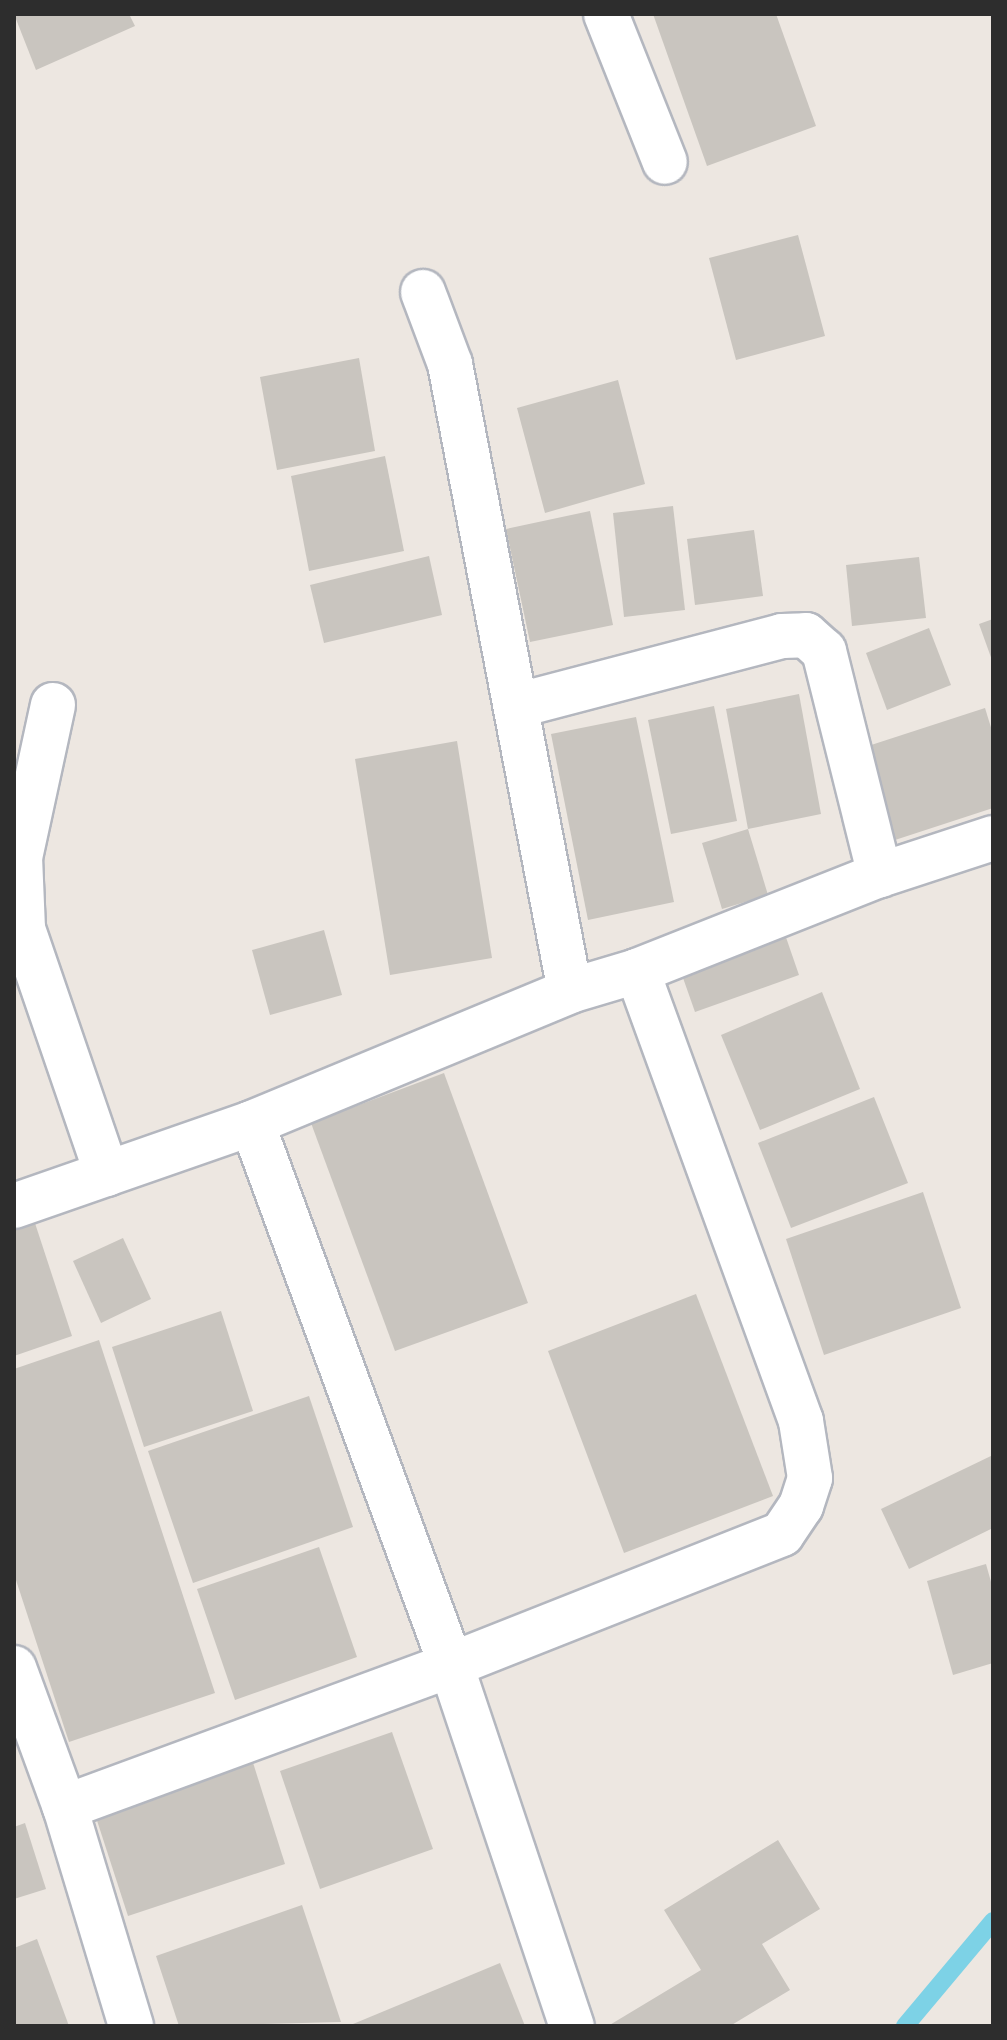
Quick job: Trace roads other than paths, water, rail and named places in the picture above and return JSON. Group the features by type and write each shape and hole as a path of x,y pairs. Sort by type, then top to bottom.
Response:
{"street":[{"path":"606,14 665,162"},
{"path":"423,292 450,364 519,705 570,991"},
{"path":"519,705 782,636 806,635 824,651 880,875"},
{"path":"53,705 20,857 23,929 107,1174"},
{"path":"14,1206 252,1123 570,991 637,971 880,875 993,838"},
{"path":"65,1807 451,1665 782,1534 801,1506 810,1478 801,1421 637,971"},
{"path":"252,1123 451,1665 572,2026"},
{"path":"14,1668 65,1807 131,2026"}],"waterway":[{"path":"905,2026 993,1921"}]}
